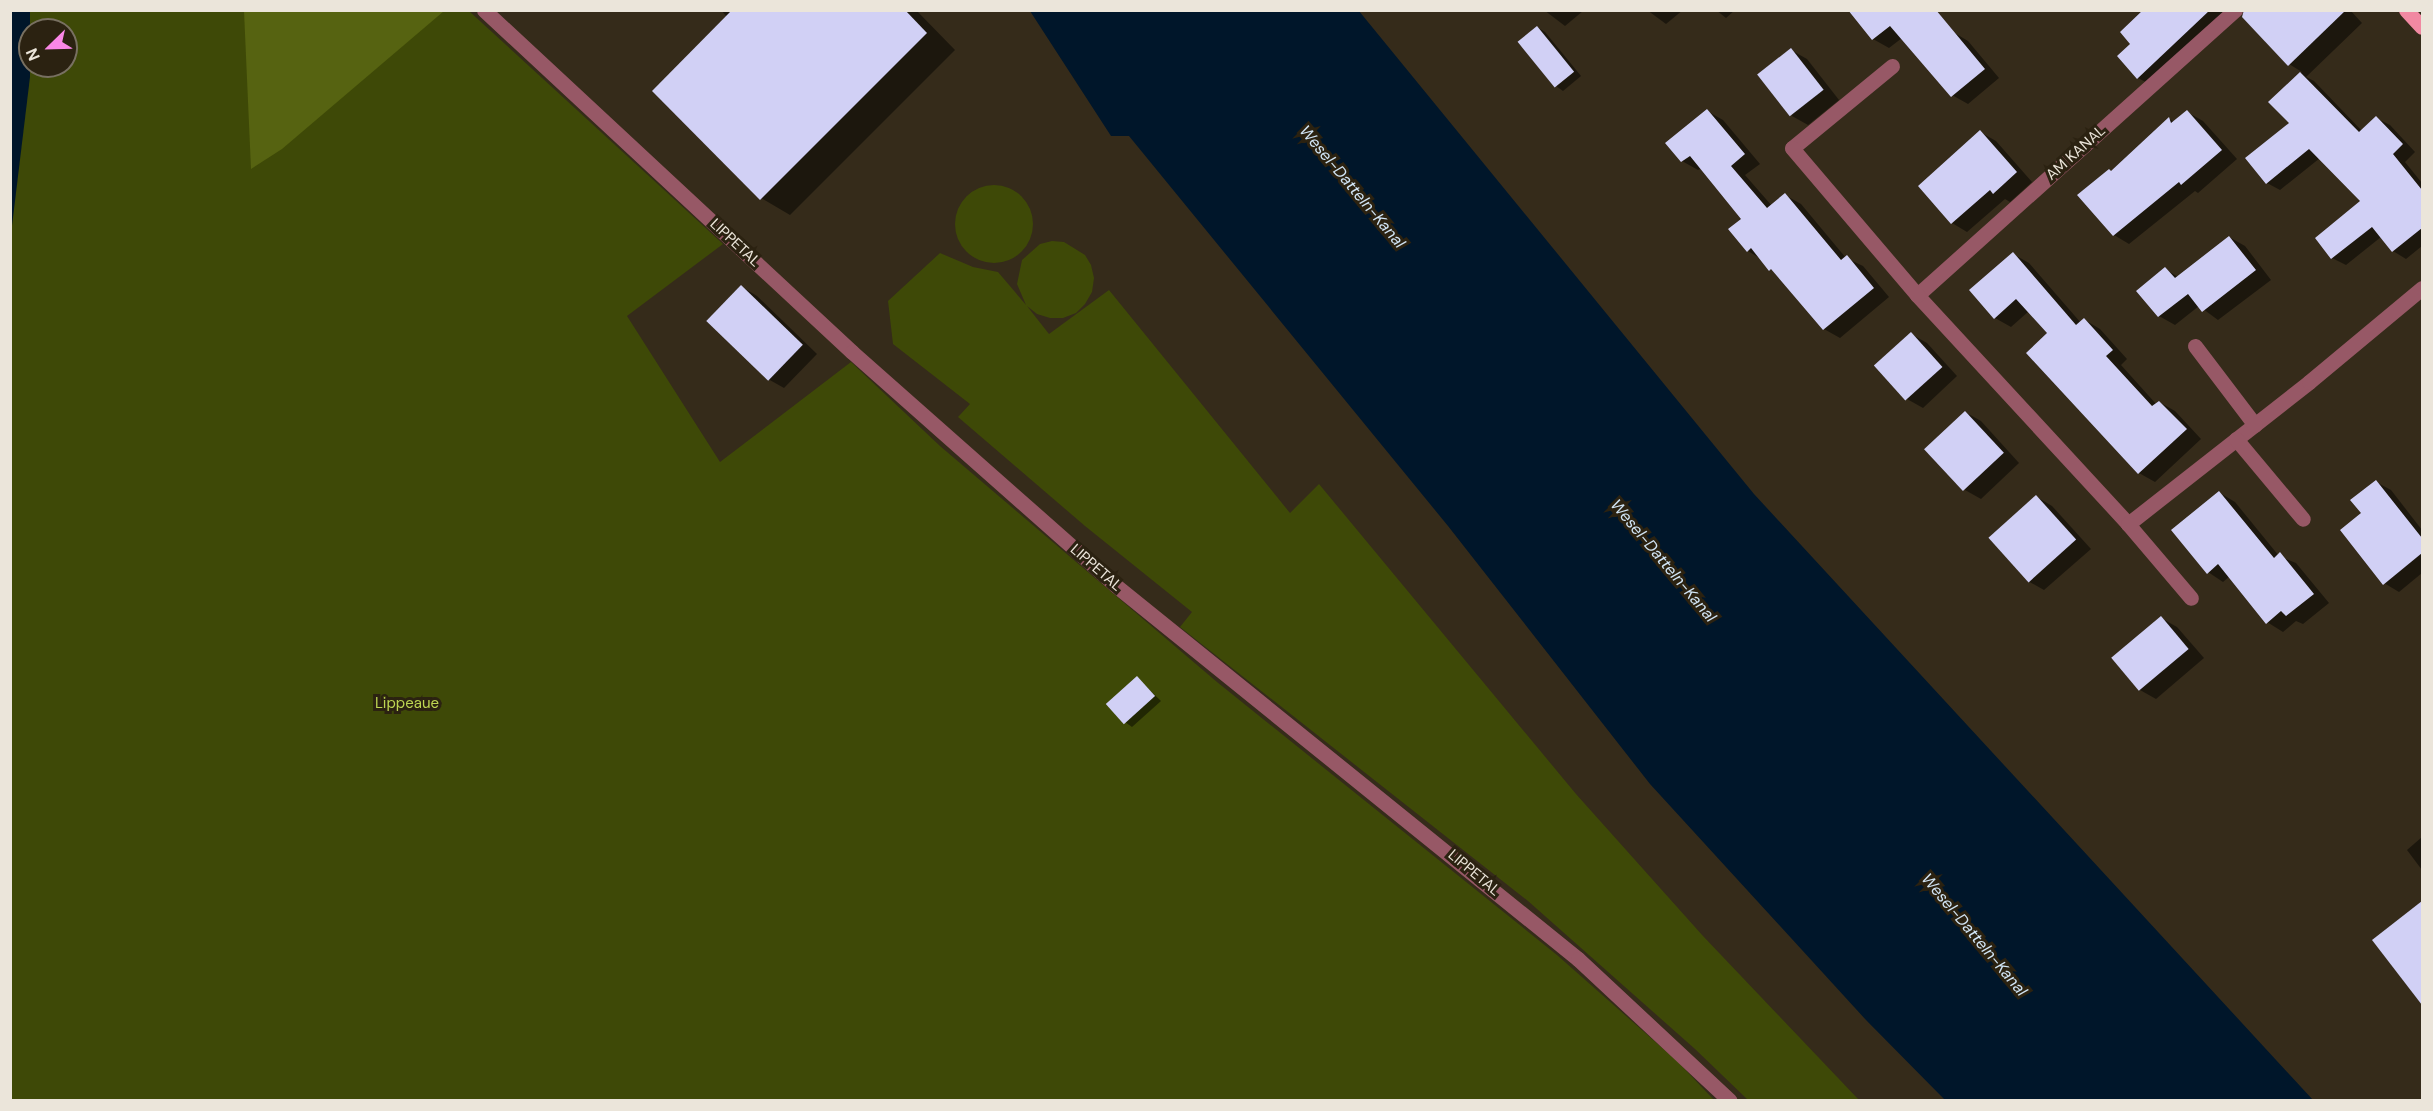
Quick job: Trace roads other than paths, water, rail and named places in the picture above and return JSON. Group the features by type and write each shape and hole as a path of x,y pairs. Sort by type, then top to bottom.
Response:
{"main road":[{"path":"2406,10 2422,27"}],"street":[{"name":"LIPPETAL","path":"484,10 852,352 1115,585 1569,952 1729,1101"},
{"name":"AM KANAL","path":"1917,295 2235,10"},
{"path":"1892,66 1792,148 1917,295 2128,524 2191,598"},
{"path":"2128,524 2422,288"},
{"path":"2195,346 2255,424"},
{"path":"2236,439 2302,519"}],"water":[{"path":"11,10 30,11 30,18 18,18 18,78 30,78 11,234"},
{"name":"Wesel-Datteln-Kanal","path":"1030,11 1359,11 1754,494 2313,1100 1945,1100 1866,1020 1650,784 1448,526 1129,136 1111,136"}],"park label":[{"name":"Lippeaue","path":"407,704"}]}
